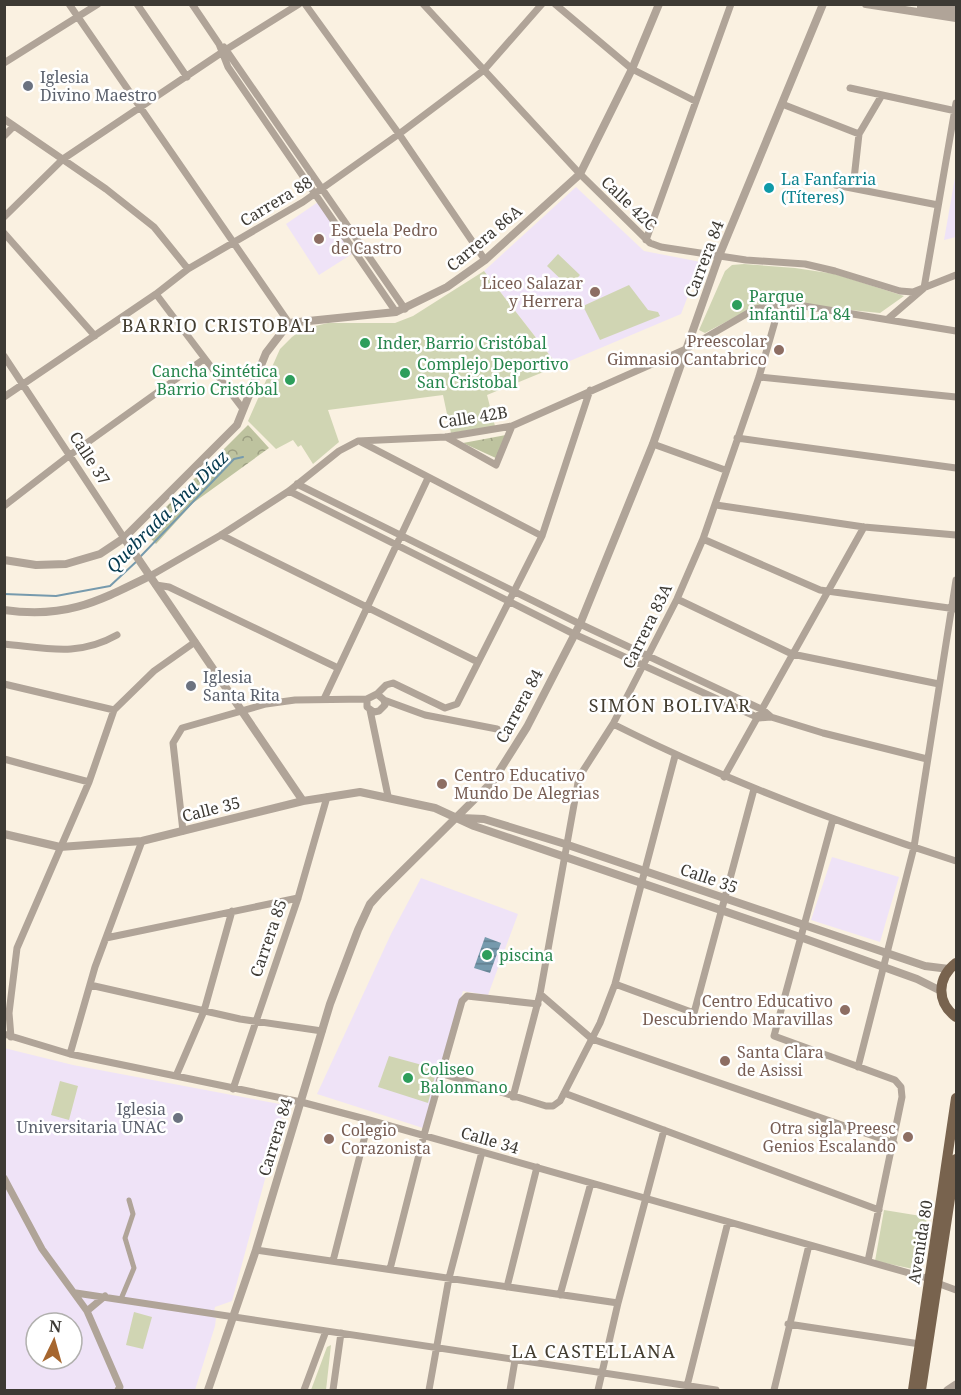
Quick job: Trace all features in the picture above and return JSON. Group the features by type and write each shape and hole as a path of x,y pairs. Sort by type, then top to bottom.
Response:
{"main road":[{"path":"953,966 942,980 941,991 948,1010 956,1018"},
{"name":"Avenida 80","path":"921,1390 957,1098"},
{"name":"Avenida 80","path":"913,1390 957,1159"}],"street":[{"path":"4,560 36,565 66,564 100,554 124,538 232,431 240,420 266,353 289,323 69,4"},
{"path":"4,63 98,4"},
{"path":"138,4 187,77"},
{"path":"192,4 405,309"},
{"path":"4,217 63,159 224,51 299,4"},
{"path":"304,4 399,134 485,260"},
{"name":"Calle 42C","path":"423,4 580,174 646,240 661,247 719,256 821,267 900,291 924,288 957,275"},
{"name":"Carrera 88","path":"4,397 189,269 322,189 399,134 484,70 542,4"},
{"path":"555,4 632,69 695,101"},
{"name":"Carrera 86A","path":"289,323 396,312 447,287 485,260 580,174 632,69 660,4"},
{"path":"646,240 730,4"},
{"name":"Carrera 84","path":"208,1390 256,1250 322,1031 342,972 370,904 458,818 501,770 527,727 580,624 653,444 719,256 823,4"},
{"path":"866,4 957,18"},
{"path":"899,4 957,11"},
{"path":"950,4 957,5"},
{"path":"224,51 314,194 396,312"},
{"path":"850,88 956,111"},
{"path":"853,188 859,134 882,95"},
{"path":"890,318 924,288 957,103"},
{"path":"782,104 859,134"},
{"path":"4,119 63,159 154,227 189,269"},
{"path":"4,136 14,126"},
{"path":"836,185 938,205"},
{"path":"4,233 95,336"},
{"path":"156,294 243,409"},
{"name":"Calle 42B","path":"148,573 220,536 289,490 339,451 358,441 446,437 512,426 686,349 755,309 780,304 890,318 957,331"},
{"name":"Carrera 83A","path":"513,1096 538,1004 565,844 582,768 613,724 677,599 703,539 716,505 725,470 759,378 780,304"},
{"name":"Calle 37","path":"4,356 148,573"},
{"path":"4,506 70,454 204,358"},
{"path":"759,378 957,397"},
{"path":"183,831 174,753 177,733 189,724 295,700 367,699 390,683 397,684 445,708 455,706 542,536 590,390"},
{"path":"446,437 496,465 512,426"},
{"path":"738,438 957,468"},
{"path":"358,441 542,536"},
{"path":"653,444 725,470"},
{"path":"324,699 365,606 428,478"},
{"path":"297,484 580,624 764,710 771,717"},
{"path":"289,490 574,634 759,718 771,717 927,759"},
{"path":"716,505 864,527 957,536"},
{"path":"724,777 764,710 792,654 830,591 864,527"},
{"path":"220,536 478,662"},
{"path":"703,539 820,590 954,609"},
{"path":"4,610 41,614 71,610 107,597 148,573 303,801"},
{"path":"858,1067 914,847 957,580"},
{"path":"156,585 169,587 338,668"},
{"path":"677,599 792,654 939,684"},
{"path":"4,644 71,651 87,649 117,635"},
{"path":"8,1036 9,1004 17,948 89,782 114,710 154,671 195,642"},
{"path":"4,684 114,710"},
{"path":"377,694 384,700 425,715 497,729"},
{"path":"367,699 388,796"},
{"path":"370,710 379,711 385,705 384,700"},
{"path":"613,724 675,756 754,789 833,819 957,861"},
{"path":"443,1074 548,1107 556,1104 564,1094 592,1039 615,984 675,756"},
{"path":"4,759 89,782"},
{"path":"615,984 694,1012 726,900 754,789"},
{"name":"Calle 35","path":"4,834 60,847 142,841 327,796 360,792 388,796 435,808 474,826 800,937 941,991"},
{"name":"Carrera 85","path":"233,1089 298,898 327,796"},
{"name":"Calle 35","path":"458,818 484,819 565,844 934,969 953,966"},
{"path":"833,819 774,1036 895,1080 901,1087 902,1097 894,1143 868,1261"},
{"path":"70,1054 106,938 142,841"},
{"path":"106,938 298,898"},
{"path":"176,1076 204,1011 232,911"},
{"path":"90,986 255,1021 322,1031"},
{"path":"540,994 592,1039 894,1143"},
{"path":"390,1269 423,1135 443,1074 462,1001 467,996 477,996 538,1004"},
{"name":"Calle 34","path":"8,1036 70,1054 300,1102 369,1120 868,1261 957,1290"},
{"path":"564,1094 879,1210"},
{"path":"333,1261 369,1120"},
{"path":"598,1390 600,1373 664,1130"},
{"path":"429,1390 449,1278 482,1152"},
{"path":"507,1287 537,1167"},
{"path":"4,1178 42,1249 87,1311 121,1389"},
{"path":"560,1295 591,1183"},
{"path":"121,1299 135,1268 125,1238 134,1214 129,1200"},
{"path":"686,1388 728,1222"},
{"path":"774,1390 788,1324 809,1245"},
{"path":"256,1250 618,1303"},
{"path":"76,1293 435,1347 686,1388 716,1390"},
{"path":"87,1311 105,1296"},
{"path":"788,1324 920,1344"},
{"path":"304,1390 327,1331"},
{"path":"333,1390 340,1333"},
{"path":"510,1390 515,1360"},
{"path":"947,1390 957,1384"}],"shaded area":[{"path":"956,172 956,237 944,240"},
{"name":"Liceo Salazar y Herrera","path":"576,187 644,251 701,262 681,314 558,366 484,271"},
{"name":"Escuela Pedro de Castro","path":"318,202 352,254 319,275 286,224"},
{"path":"832,857 899,877 880,942 811,920"},
{"name":"Colegio Corazonista","path":"421,878 518,914 488,995 463,991 423,1128 317,1094 391,934"},
{"path":"4,1048 73,1065 285,1105 232,1301 215,1307 213,1317 216,1318 215,1326 195,1390 5,1390"}],"green space":[{"path":"558,254 580,275 569,287 547,266"},
{"path":"744,264 835,274 904,296 880,313 780,303 756,306 705,333 699,330 725,271 732,265"},
{"name":"Complejo Deportivo San Cristobal","path":"484,271 558,366 487,395 495,426 451,433 443,395 328,410 339,442 313,464 301,445 298,447 293,440 276,449 248,421 280,349 303,329 328,323 395,323 413,316"},
{"path":"629,285 648,310 658,312 660,316 600,340 583,306"},
{"path":"248,425 269,448 193,503 156,544 143,530"},
{"path":"506,435 498,459 463,443"},
{"name":"Coliseo Balonmano","path":"389,1056 437,1069 428,1103 378,1087"},
{"path":"60,1081 78,1086 69,1120 51,1115"},
{"path":"884,1210 927,1217 918,1270 875,1261"},
{"path":"134,1312 152,1317 143,1349 126,1345"},
{"path":"331,1345 326,1390 311,1390 327,1347"}],"water":[{"name":"piscina","path":"485,937 501,943 490,973 474,968"}],"waterway":[{"name":"Quebrada Ana Díaz","path":"141,556 234,459 243,457"},
{"name":"Quebrada Ana Díaz","path":"4,594 56,596 110,586 137,561"}],"place":[{"name":"Iglesia Divino Maestro","path":"28,86"},
{"name":"La Fanfarria (Títeres)","path":"769,188"},
{"name":"Escuela Pedro de Castro","path":"319,239"},
{"name":"Liceo Salazar y Herrera","path":"595,292"},
{"name":"Parque infantil La 84","path":"737,305"},
{"name":"Inder, Barrio Cristóbal","path":"365,343"},
{"name":"Preescolar Gimnasio Cantabrico","path":"779,350"},
{"name":"Complejo Deportivo San Cristobal","path":"405,373"},
{"name":"Cancha Sintética Barrio Cristóbal","path":"290,380"},
{"name":"Iglesia Santa Rita","path":"191,686"},
{"name":"Centro Educativo Mundo De Alegrias","path":"442,784"},
{"name":"piscina","path":"487,955"},
{"name":"Centro Educativo Descubriendo Maravillas","path":"845,1010"},
{"name":"Santa Clara de Asissi","path":"725,1061"},
{"name":"Coliseo Balonmano","path":"408,1078"},
{"name":"Iglesia Universitaria UNAC","path":"178,1118"},
{"name":"Otra sigla Preesc Genios Escalando","path":"908,1137"},
{"name":"Colegio Corazonista","path":"329,1139"}],"district":[{"name":"BARRIO CRISTOBAL","path":"219,325"},
{"name":"SIMÓN BOLIVAR","path":"670,705"},
{"name":"LA CASTELLANA","path":"594,1351"}]}
